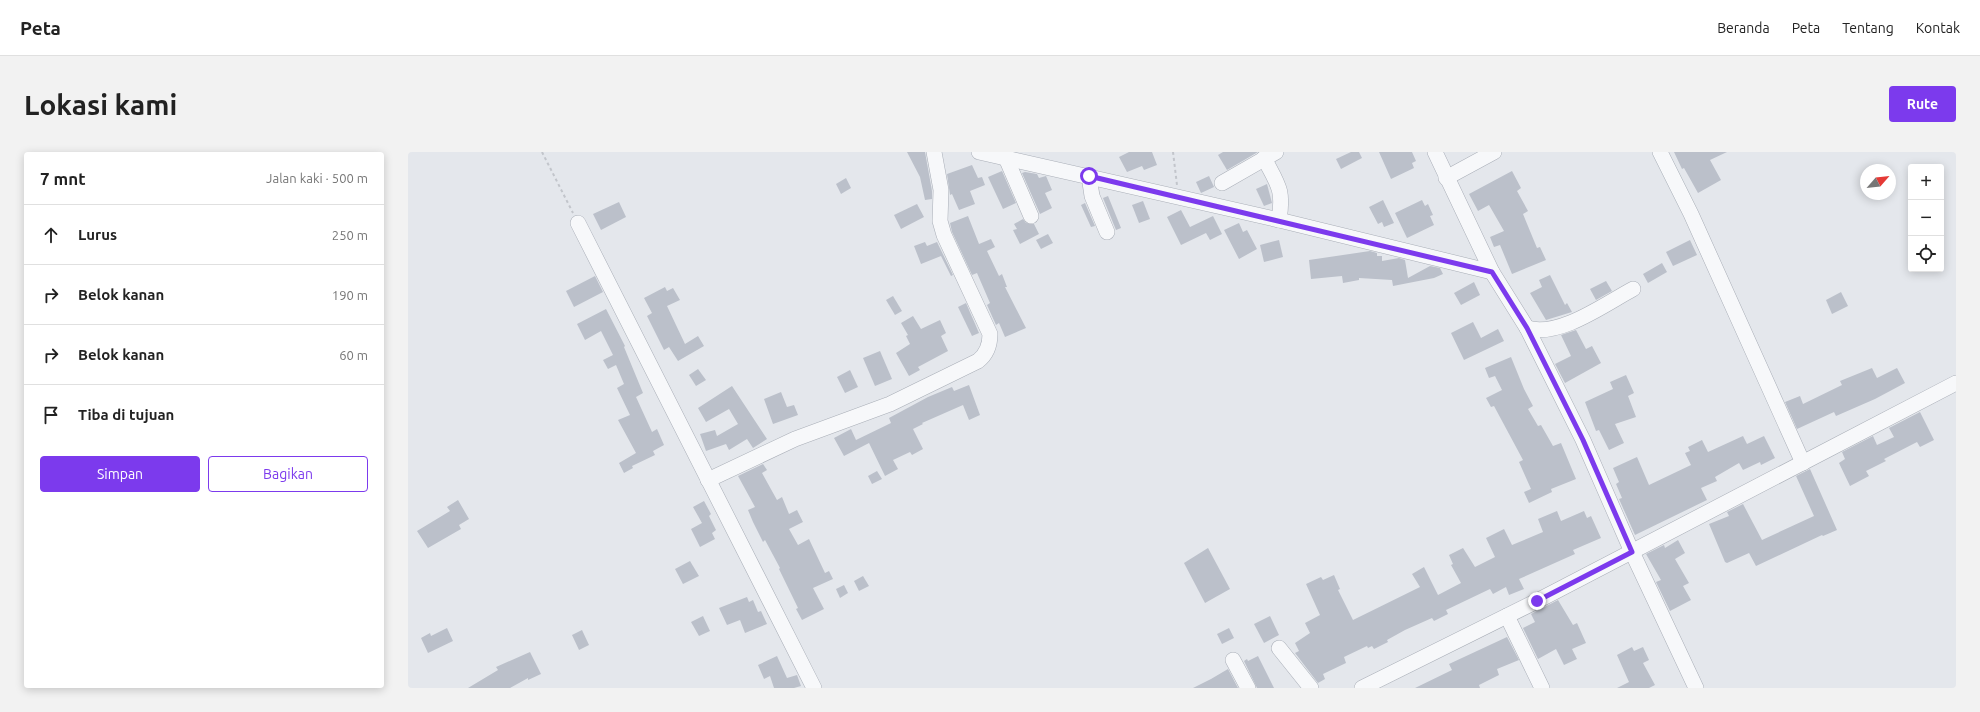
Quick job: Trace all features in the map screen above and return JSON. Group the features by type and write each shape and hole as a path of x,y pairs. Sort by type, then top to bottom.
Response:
{"street":[{"path":"708,480 795,439 890,404 978,361 984,356 990,343 990,334 944,235 940,221 942,190 934,152"},
{"path":"979,152 1279,220 1492,272"},
{"path":"1435,152 1446,178 1492,272 1527,328 1583,440 1632,552 1696,688"},
{"path":"1446,178 1494,152"},
{"path":"1660,152 1691,214 1803,463"},
{"path":"1222,183 1270,155 1281,189 1282,204 1279,220"},
{"path":"1006,158 1031,216"},
{"path":"1089,176 1092,196 1107,232"},
{"path":"578,223 814,688"},
{"path":"1527,328 1535,330 1555,328 1570,323 1633,289"},
{"path":"1362,688 1632,552 1956,383"},
{"path":"1507,616 1542,688"},
{"path":"1279,648 1311,688"},
{"path":"1233,660 1248,688"}],"path":[{"path":"542,152 578,223"},
{"path":"1173,152 1176,183 1183,198"}],"building":[{"path":"907,152 925,152 932,199 925,200 920,177"},
{"path":"1129,152 1152,152 1157,165 1144,170 1142,166 1127,172 1119,157"},
{"path":"1223,152 1258,152 1227,170 1218,155"},
{"path":"1351,152 1359,152 1362,158 1341,169 1336,159"},
{"path":"1379,152 1412,152 1416,161 1412,163 1414,168 1391,179"},
{"path":"1674,152 1727,152 1710,160 1721,180 1698,193 1684,168 1682,169"},
{"path":"972,165 978,178 982,177 985,185 970,191 975,204 959,210 952,194 950,195 947,174"},
{"path":"1002,171 1016,203 1003,209 988,177"},
{"path":"1512,171 1521,188 1517,191 1528,211 1523,214 1537,248 1540,247 1546,260 1512,274 1500,245 1494,247 1490,237 1504,231 1489,205 1478,211 1469,194"},
{"path":"1022,173 1037,174 1039,178 1046,176 1052,190 1045,193 1052,208 1040,214"},
{"path":"1209,176 1214,187 1201,193 1196,182"},
{"path":"846,178 851,188 841,194 836,184"},
{"path":"1267,184 1272,203 1264,206 1256,189"},
{"path":"1108,196 1121,228 1116,230 1103,198"},
{"path":"1383,200 1394,223 1384,227 1382,222 1378,224 1369,207"},
{"path":"1422,200 1425,206 1428,204 1433,215 1430,216 1434,225 1407,238 1395,213"},
{"path":"1143,201 1150,219 1139,223 1132,205"},
{"path":"619,202 626,217 601,230 593,214"},
{"path":"1085,203 1095,226 1091,227 1081,205"},
{"path":"917,204 924,217 901,229 894,215"},
{"path":"1181,210 1190,227 1213,216 1222,234 1210,240 1206,233 1181,245 1167,217"},
{"path":"968,216 979,244 991,239 995,247 987,251 999,276 1002,274 1007,287 1005,287 1026,328 1005,337 999,323 996,325 987,305 990,303 977,273 972,275 952,232 950,223"},
{"path":"1023,219 1026,223 1034,224 1039,234 1020,244 1013,230 1017,229 1014,224"},
{"path":"1239,223 1243,232 1247,230 1257,249 1239,259 1224,230"},
{"path":"1048,234 1053,243 1041,249 1036,240"},
{"path":"1279,240 1283,257 1264,262 1260,245"},
{"path":"1690,240 1697,255 1673,266 1666,252"},
{"path":"925,242 927,246 937,242 953,275 951,276 941,256 921,264 914,246"},
{"path":"1370,251 1377,253 1377,256 1382,256 1382,261 1399,258 1405,260 1408,278 1430,266 1440,268 1443,274 1434,278 1393,286 1392,280 1359,278 1359,280 1343,283 1342,276 1311,279 1309,260"},
{"path":"1662,263 1667,272 1648,283 1643,274"},
{"path":"1550,275 1565,305 1567,303 1572,312 1546,320 1530,293 1542,287 1539,280"},
{"path":"595,276 603,292 574,307 566,291"},
{"path":"1606,281 1612,291 1596,300 1590,289"},
{"path":"1474,282 1480,295 1461,305 1454,293"},
{"path":"665,287 667,291 673,288 680,300 667,306 685,344 698,336 704,346 678,361 669,347 664,350 647,316 652,313 644,298"},
{"path":"1841,292 1848,306 1832,314 1826,300"},
{"path":"893,296 902,311 895,315 886,300"},
{"path":"966,303 979,333 972,336 958,307"},
{"path":"606,309 625,346 624,347 643,393 636,397 652,432 657,429 664,445 653,451 655,455 632,466 633,468 624,473 619,463 636,453 618,420 630,415 617,388 624,384 616,365 608,369 603,360 613,355 601,331 585,340 577,324"},
{"path":"913,316 921,329 940,320 946,333 941,336 948,351 918,367 920,370 909,376 896,353 910,344 906,336 908,335 901,323"},
{"path":"1473,322 1481,338 1498,329 1504,341 1464,360 1451,333"},
{"path":"1576,330 1586,349 1592,346 1601,363 1565,383 1555,364 1571,356 1561,335"},
{"path":"880,351 892,379 875,386 863,358"},
{"path":"1511,357 1524,389 1533,406 1528,409 1538,426 1541,425 1553,446 1561,443 1576,479 1551,489 1552,492 1529,503 1524,492 1531,489 1519,462 1523,460 1494,406 1491,407 1486,398 1502,390 1495,376 1489,378 1485,368"},
{"path":"1872,368 1877,378 1897,368 1905,383 1875,399 1836,416 1834,412 1797,429 1785,402 1800,396 1803,404 1842,385 1840,381"},
{"path":"698,369 706,380 696,386 689,375"},
{"path":"850,370 858,387 845,393 837,377"},
{"path":"1626,375 1634,393 1628,396 1636,417 1615,424 1624,443 1609,450 1599,430 1596,431 1585,402 1613,389 1610,382"},
{"path":"969,385 980,415 969,420 963,405 922,423 923,424 913,429 923,449 912,455 910,452 893,460 898,469 885,476 869,443 844,456 834,438 851,429 856,440 891,423 889,418 928,397 952,387 954,391"},
{"path":"732,386 767,439 753,448 747,439 729,450 726,444 706,451 700,434 715,430 717,436 738,424 729,409 706,422 698,408"},
{"path":"781,392 787,407 794,405 798,415 773,424 764,399"},
{"path":"1920,412 1934,440 1920,447 1917,442 1884,459 1886,461 1866,471 1869,476 1850,486 1839,463 1845,459 1842,452 1873,436 1877,445 1894,437 1889,428"},
{"path":"1743,436 1747,444 1764,436 1775,458 1761,465 1760,462 1743,470 1739,463 1715,477 1717,481 1701,488 1707,500 1635,535 1619,499 1622,498 1616,484 1619,482 1613,468 1637,457 1649,485 1691,465 1685,453 1690,451 1688,447 1702,440 1708,452"},
{"path":"763,464 767,470 762,473 777,500 782,497 789,514 797,510 803,522 789,529 798,545 809,539 825,573 829,571 833,579 813,588 824,609 802,620 796,609 798,608 779,569 780,568 765,540 763,542 753,522 748,510 755,507 738,476"},
{"path":"1810,469 1837,530 1823,536 1822,535 1756,566 1749,553 1727,563 1725,562 1709,524 1729,516 1727,512 1743,504 1762,540 1814,516 1796,476"},
{"path":"877,471 882,479 872,484 868,476"},
{"path":"458,500 469,519 459,525 461,529 428,548 417,531 450,511 447,507"},
{"path":"704,501 711,514 709,516 716,530 712,533 715,539 700,547 691,529 702,523 693,507"},
{"path":"1557,511 1561,521 1584,511 1587,518 1591,516 1601,538 1573,550 1575,554 1519,579 1524,589 1509,595 1506,587 1493,594 1490,589 1446,610 1448,614 1434,621 1432,618 1405,630 1387,640 1388,642 1374,649 1372,646 1368,648 1367,646 1344,657 1346,663 1323,674 1325,679 1318,683 1295,653 1299,651 1295,643 1310,633 1305,623 1320,615 1306,584 1321,577 1323,580 1334,575 1340,589 1338,590 1353,620 1420,587 1412,574 1424,567 1438,595 1461,583 1451,565 1453,564 1449,555 1463,548 1475,567 1495,557 1486,538 1504,529 1512,545 1543,532 1538,519"},
{"path":"1678,540 1685,553 1675,559 1689,583 1683,586 1691,600 1670,611 1656,582 1661,580 1646,554 1664,545 1665,548"},
{"path":"1208,548 1230,589 1205,603 1184,563"},
{"path":"690,561 699,576 683,584 675,569"},
{"path":"863,576 869,586 859,591 854,581"},
{"path":"844,585 848,593 840,598 836,589"},
{"path":"747,597 749,602 753,600 758,612 761,611 767,624 745,633 740,620 727,625 719,608"},
{"path":"1558,600 1573,625 1577,623 1586,643 1572,649 1577,659 1564,665 1556,649 1538,659 1523,628 1535,622 1531,614"},
{"path":"703,616 710,631 699,636 691,622"},
{"path":"1270,616 1279,635 1264,643 1254,624"},
{"path":"447,628 453,641 428,653 421,638 430,633 431,636"},
{"path":"1229,628 1234,638 1222,644 1217,634"},
{"path":"582,630 589,645 579,650 572,635"},
{"path":"1507,637 1519,660 1497,669 1499,675 1479,685 1480,688 1415,688 1452,670 1449,664"},
{"path":"1632,647 1634,651 1643,647 1649,660 1643,663 1655,685 1649,688 1617,688 1629,682 1617,655"},
{"path":"530,652 541,674 528,680 528,678 510,688 468,688 498,670 496,667"},
{"path":"777,656 787,678 797,675 801,686 794,688 774,688 770,676 764,679 758,665"},
{"path":"1258,656 1274,688 1257,688 1244,661 1247,659 1248,661"},
{"path":"1228,669 1238,688 1193,688 1211,679"}],"route":[{"path":"1089,176 1279,220 1432,259 1492,272 1527,328 1583,440 1632,552 1537,601"}]}
